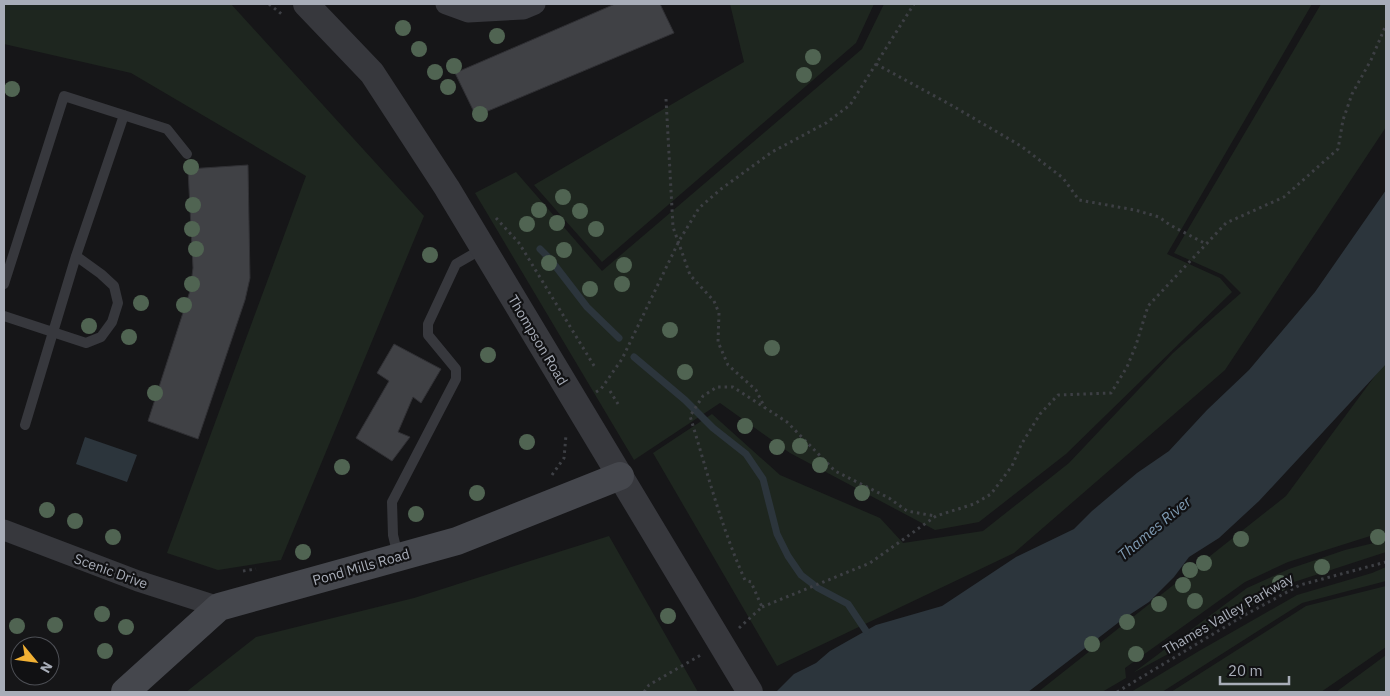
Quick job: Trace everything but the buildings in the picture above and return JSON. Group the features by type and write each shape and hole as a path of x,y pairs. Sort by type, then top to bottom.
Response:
{"main road":[{"name":"Pond Mills Road","path":"124,692 219,607 457,541 620,476"}],"street":[{"name":"Thompson Road","path":"306,4 372,73 447,188 750,692"},
{"path":"446,4 468,12 524,9 536,4"},
{"name":"Scenic Drive","path":"4,530 138,582 219,607"}],"lane":[{"path":"4,284 64,96 167,129 187,154"},
{"path":"25,425 76,256 124,115"},
{"path":"398,557 393,535 392,502 456,379 456,369 428,335 428,324 456,264 483,248"},
{"path":"4,316 86,343 101,337 112,322 118,303 114,286 76,256"}],"path":[{"path":"577,404 600,389 622,359 679,241 699,208 721,189 772,152 826,122 850,105 914,4"},
{"path":"644,692 649,685 695,659 725,651 744,625 762,607 870,563 936,516 974,504 991,494 1012,466 1021,445 1040,414 1058,395 1111,393 1127,367 1148,306 1226,222 1284,198 1338,149 1343,120 1352,94 1371,60 1386,25"},
{"path":"876,64 1021,146 1063,178 1079,200 1159,216 1206,244"},
{"path":"666,99 673,227 690,275 714,301 719,314 718,342 728,365 756,390 766,408"},
{"path":"494,216 518,243 596,369"},
{"path":"762,607 751,582 745,580 734,557 712,492 690,416 703,396 717,387 734,387 787,422 835,472 888,498 907,511 936,516"},
{"path":"610,391 618,404"},
{"path":"548,481 564,458 566,437"},
{"name":"Thames Valley Parkway","path":"1117,692 1243,616 1300,585 1386,562"},
{"path":"243,571 262,568"}],"shaded area":[{"path":"4,4 231,4 424,216 281,560 218,570 167,553 306,176 131,73 4,44"},
{"path":"730,4 874,4 856,43 602,262 534,185 744,62"},
{"path":"884,4 1312,4 1167,254 1220,278 1232,292 1066,454 979,522 935,530 790,453 720,403 634,460 475,193 516,172 602,271 862,49"},
{"path":"1321,4 1386,4 1386,127 1225,370 1014,553 777,666 653,453 712,414 780,475 880,518 903,543 983,531 1069,463 1173,353 1241,293 1223,275 1174,253"},
{"path":"1386,361 1386,531 1288,562 1245,582 1125,668 1126,678 1102,692 1038,692 1286,496"},
{"path":"609,536 698,692 186,692 256,637 414,598"},
{"path":"1386,540 1386,552 1294,582 1133,673 1247,588 1289,569 1345,550"},
{"path":"1386,567 1386,581 1302,603 1162,692 1131,692 1297,595 1372,573"},
{"path":"1386,586 1386,647 1321,692 1171,692 1306,606"},
{"path":"1386,655 1386,692 1336,692"}],"water":[{"name":"Thames River","path":"1386,190 1386,364 1259,501 1219,538 1189,557 1174,577 1149,602 1123,619 1028,692 776,692 794,674 816,663 830,651 876,625 942,606 1016,557 1074,529 1137,473 1169,451 1207,410 1249,370 1315,292"},
{"path":"85,437 137,455 127,482 76,464"}],"waterway":[{"path":"540,249 587,307 619,338"},
{"path":"634,357 685,400 713,428 746,454 763,479 777,534 788,556 801,575 818,588 848,604 866,631"}]}
